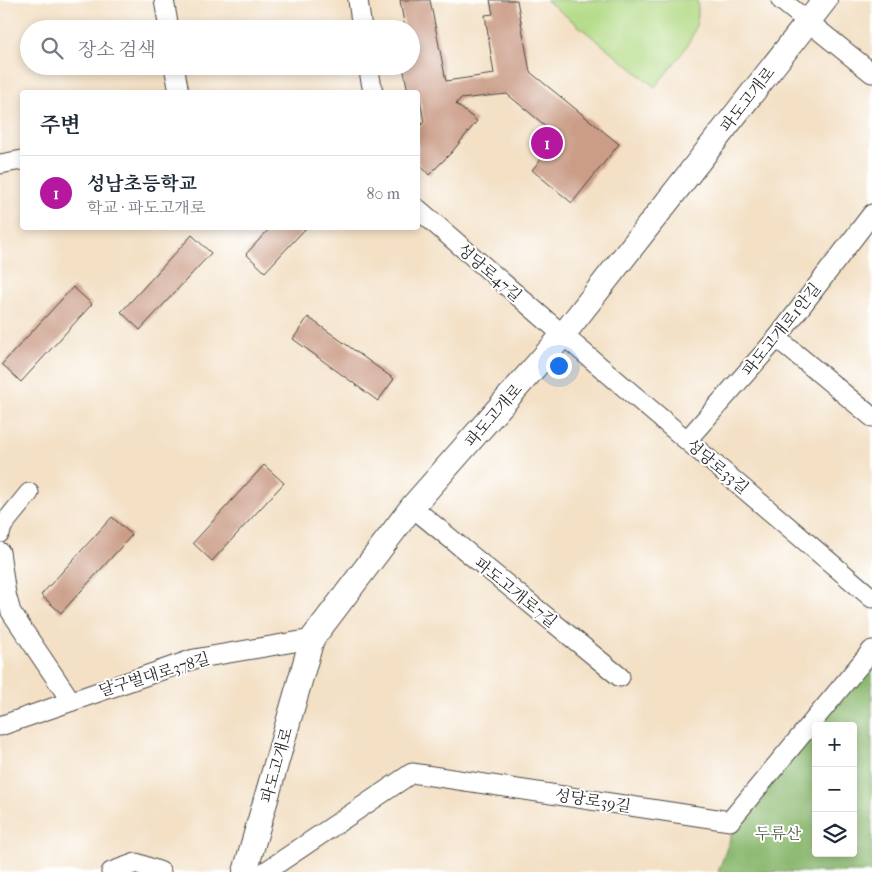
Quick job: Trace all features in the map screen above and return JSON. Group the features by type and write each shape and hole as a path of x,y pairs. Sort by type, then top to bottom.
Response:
{"street":[{"path":"164,0 167,20"},
{"path":"358,0 361,20"},
{"path":"781,0 872,73"},
{"name":"파도고개로","path":"245,872 312,639 412,507 563,335 825,0"},
{"path":"175,75 178,90"},
{"path":"0,164 20,160"},
{"name":"성당로47길","path":"420,210 563,335"},
{"name":"파도고개로1안길","path":"687,440 866,235 872,214"},
{"name":"성당로33길","path":"563,335 872,598"},
{"path":"776,338 872,417"},
{"path":"0,533 2,526 29,494"},
{"name":"파도고개로7길","path":"412,507 620,677"},
{"path":"0,552 6,594 12,612 71,701"},
{"name":"달구벌대로378길","path":"0,726 194,658 312,639"},
{"name":"성당로39길","path":"265,872 412,773 730,821 872,650"},
{"path":"111,872 136,863 161,872"}],"green space":[{"path":"546,0 697,0 698,13 696,25 686,47 655,87"},
{"name":"두류산","path":"872,662 872,872 718,872 734,828 812,735 812,857 857,857 857,722 822,722"}],"building":[{"path":"400,0 430,0 446,81 494,74 485,15 493,14 490,0 517,0 530,72 619,144 572,203 532,170 559,137 507,94 460,99 456,104 477,121 452,152 429,175 420,164 420,126 424,122 420,90 408,90 405,75 420,75 420,20 403,20"},
{"path":"268,230 304,230 265,272 246,254"},
{"path":"192,235 211,253 140,330 121,312"},
{"path":"73,287 92,304 21,382 2,364"},
{"path":"308,317 394,379 378,401 293,339"},
{"path":"264,465 284,483 212,561 193,543"},
{"path":"112,517 132,535 61,613 41,595"}],"place":[{"name":"성남초등학교","path":"547,143"}]}
